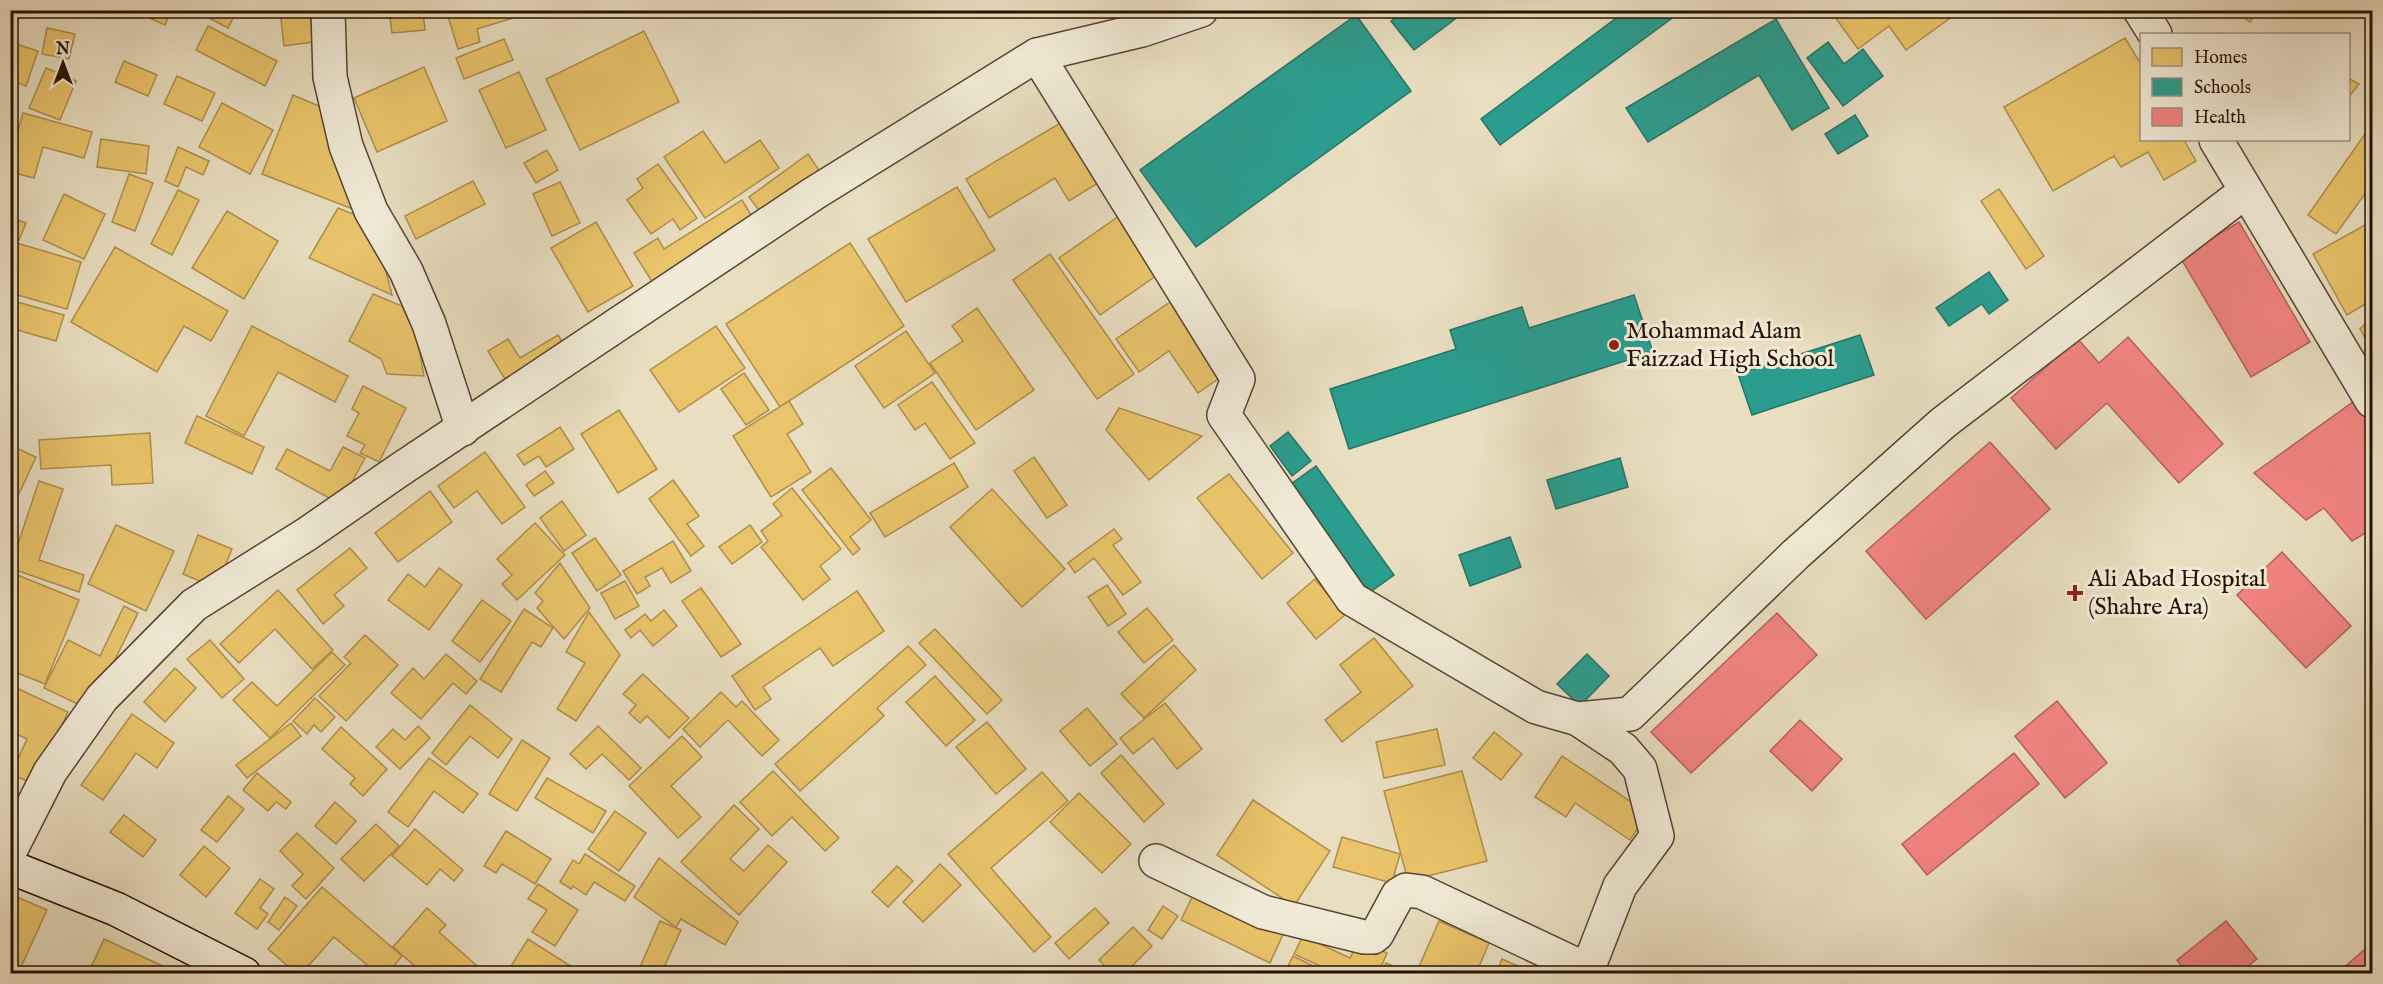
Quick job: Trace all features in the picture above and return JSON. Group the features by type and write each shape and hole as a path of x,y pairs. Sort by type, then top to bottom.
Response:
{"street":[{"path":"328,10 330,77 346,146 371,211 406,271 429,324 463,429"},
{"path":"10,851 50,772 102,698 194,605 307,534 813,194 1037,55 1142,30 1202,10"},
{"path":"2140,10 2154,33"},
{"path":"1037,55 1238,379 1224,415 1352,599 1536,707 1578,719 1623,749 1640,769 1657,836 1620,886 1587,971 1422,892 1406,890 1398,895 1377,934 1372,937 1263,912 1156,861"},
{"path":"2217,141 2373,401"},
{"path":"1578,719 1630,714 1796,554 1943,423 2246,191"},
{"path":"10,867 116,909 244,974"}],"building: Homes":[{"path":"10,10 21,10 11,37 10,36"},
{"path":"132,10 171,10 165,25"},
{"path":"194,10 237,10 228,28"},
{"path":"280,10 310,10 313,42 284,46"},
{"path":"389,10 423,10 425,30 392,33"},
{"path":"446,10 518,10 520,16 477,29 480,42 458,49"},
{"path":"1830,10 1955,10 1957,13 1906,50 1889,26 1858,49"},
{"path":"2039,10 2056,10 2044,18"},
{"path":"2233,10 2258,10 2250,22"},
{"path":"208,26 277,61 265,86 196,50"},
{"path":"47,28 75,34 69,59 42,54"},
{"path":"644,31 679,102 580,150 546,79"},
{"path":"2125,38 2140,63 2140,141 2185,141 2196,161 2164,180 2148,152 2121,167 2114,156 2053,191 2004,107"},
{"path":"504,39 513,60 464,79 456,58"},
{"path":"10,42 38,51 26,86 10,80"},
{"path":"124,61 157,75 148,96 115,82"},
{"path":"424,67 447,121 377,152 354,98"},
{"path":"46,68 76,81 60,120 29,108"},
{"path":"519,72 546,130 506,148 479,90"},
{"path":"177,76 215,93 202,121 164,104"},
{"path":"2350,79 2359,84 2350,95"},
{"path":"293,95 319,106 363,213 262,174"},
{"path":"222,103 273,130 250,174 199,147"},
{"path":"23,113 92,132 84,158 43,147 34,178 10,172 10,158"},
{"path":"1062,122 1098,183 1069,201 1055,178 989,218 966,179"},
{"path":"2372,124 2372,184 2336,234 2308,215"},
{"path":"703,131 725,163 760,140 779,168 705,218 664,157"},
{"path":"101,139 149,146 146,174 97,167"},
{"path":"178,147 209,161 203,175 186,167 178,187 165,181"},
{"path":"547,150 558,170 536,183 524,163"},
{"path":"808,154 825,179 767,221 749,197"},
{"path":"658,164 697,218 680,230 673,219 651,234 627,200 643,188 637,179"},
{"path":"129,174 153,183 135,231 112,222"},
{"path":"473,181 485,204 416,239 405,216"},
{"path":"560,182 580,223 552,236 533,194"},
{"path":"957,187 995,250 906,302 868,239"},
{"path":"1999,189 2044,256 2026,269 1981,201"},
{"path":"178,190 199,200 172,255 151,244"},
{"path":"64,194 105,214 84,259 43,240"},
{"path":"742,200 757,225 656,288 634,253 658,238 664,249"},
{"path":"338,208 366,219 383,260 392,295 309,258"},
{"path":"227,211 278,241 244,299 192,268"},
{"path":"1119,216 1160,273 1100,315 1059,258"},
{"path":"10,217 26,223 19,240 10,236"},
{"path":"596,222 633,286 588,312 551,248"},
{"path":"2365,225 2372,238 2372,300 2347,315 2313,254"},
{"path":"10,241 81,262 67,309 10,293"},
{"path":"850,243 904,326 780,407 726,324"},
{"path":"115,247 228,311 211,341 184,326 157,372 71,322"},
{"path":"1050,254 1134,374 1097,399 1013,280"},
{"path":"373,294 402,306 417,337 424,376 387,374 381,359 349,341"},
{"path":"10,300 64,315 56,341 10,328"},
{"path":"1173,300 1225,374 1198,393 1169,351 1139,372 1116,339"},
{"path":"977,308 1034,390 976,430 930,363 963,341 952,326"},
{"path":"2372,317 2372,351 2360,329"},
{"path":"252,326 348,376 335,402 278,372 244,436 206,416"},
{"path":"716,326 745,368 679,412 650,370"},
{"path":"906,331 935,373 884,408 855,366"},
{"path":"558,335 571,355 512,391 488,351 508,339 520,358"},
{"path":"744,373 769,410 746,425 721,389"},
{"path":"932,382 975,443 950,459 925,423 915,430 898,405"},
{"path":"363,386 406,408 379,462 360,453 365,445 347,436 359,413 352,409"},
{"path":"789,401 803,424 787,434 811,472 771,497 733,436"},
{"path":"1119,408 1202,436 1149,480 1106,430"},
{"path":"619,410 657,469 618,493 581,434"},
{"path":"197,416 264,447 252,474 185,443"},
{"path":"560,427 574,449 546,467 539,456 524,465 517,455"},
{"path":"150,433 153,483 112,485 111,465 41,469 39,440"},
{"path":"10,445 36,457 10,513"},
{"path":"343,447 365,458 340,504 276,469 287,449 330,471"},
{"path":"485,452 525,507 502,524 477,491 454,508 438,486"},
{"path":"1034,457 1067,505 1047,518 1014,471"},
{"path":"954,463 968,487 885,537 870,513"},
{"path":"831,468 871,520 850,537 860,549 853,555 802,490"},
{"path":"545,471 554,483 534,496 526,485"},
{"path":"1229,474 1293,553 1262,579 1197,498"},
{"path":"673,480 699,516 687,524 704,546 691,556 649,499"},
{"path":"39,481 63,489 39,560 84,575 79,592 10,568"},
{"path":"792,488 841,549 820,566 830,579 803,600 761,547 768,541 761,531 782,515 773,504"},
{"path":"992,489 1065,569 1022,607 950,527"},
{"path":"430,491 452,522 398,562 375,533"},
{"path":"562,501 586,535 564,551 540,518"},
{"path":"535,523 565,555 517,600 502,584 512,575 497,559"},
{"path":"116,525 174,551 146,611 88,584"},
{"path":"750,525 762,542 732,564 719,547"},
{"path":"1114,529 1122,539 1113,545 1141,582 1123,595 1094,558 1075,573 1068,563"},
{"path":"198,535 232,549 216,588 183,574"},
{"path":"595,538 621,575 597,591 572,553"},
{"path":"673,541 691,571 671,583 662,568 645,577 650,586 637,594 623,571"},
{"path":"350,548 367,568 334,595 344,606 323,624 297,590"},
{"path":"560,563 590,608 564,639 537,608 543,601 535,593"},
{"path":"439,568 462,585 429,630 388,600 408,574 425,587"},
{"path":"10,572 79,600 45,684 10,670"},
{"path":"1315,579 1345,615 1316,639 1287,603"},
{"path":"625,581 639,606 615,619 601,593"},
{"path":"1107,585 1126,614 1108,626 1088,597"},
{"path":"701,588 741,644 721,657 682,601"},
{"path":"278,590 333,650 312,669 275,629 239,663 220,644"},
{"path":"857,591 884,631 833,666 820,648 763,687 771,699 755,710 732,676"},
{"path":"482,600 511,621 480,662 452,641"},
{"path":"124,606 138,613 90,710 44,688 68,640 100,656"},
{"path":"1147,608 1173,640 1144,663 1118,632"},
{"path":"524,609 553,628 541,647 532,642 501,692 480,679"},
{"path":"664,610 677,626 653,646 640,630 631,638 625,630 645,614 651,621"},
{"path":"589,612 620,655 576,721 557,709 585,663 566,652"},
{"path":"935,629 1002,700 987,714 919,643"},
{"path":"365,635 398,665 346,721 319,696 351,663 344,657"},
{"path":"1374,638 1413,686 1342,742 1325,720 1361,692 1340,665"},
{"path":"210,640 244,679 222,698 187,659"},
{"path":"1174,645 1196,670 1144,718 1121,694"},
{"path":"908,646 926,665 877,708 884,716 800,791 775,764"},
{"path":"332,652 345,665 270,738 233,700 252,682 277,706"},
{"path":"446,654 477,681 466,694 453,683 421,719 391,693 413,668 424,679"},
{"path":"175,668 196,688 165,722 144,702"},
{"path":"643,674 689,718 669,738 647,716 640,723 629,713 636,705 623,694"},
{"path":"935,676 975,720 946,746 906,702"},
{"path":"10,685 68,712 34,784 11,774 27,739 10,731"},
{"path":"721,692 736,707 742,701 779,740 762,756 728,720 700,747 683,729"},
{"path":"315,698 335,717 321,732 314,725 307,734 293,721"},
{"path":"1165,703 1202,749 1177,769 1153,738 1133,754 1120,738"},
{"path":"470,705 512,739 498,758 470,736 446,765 432,753"},
{"path":"1087,708 1117,744 1090,766 1060,731"},
{"path":"132,714 174,743 157,768 136,753 103,800 81,785"},
{"path":"987,722 1026,769 996,794 956,747"},
{"path":"291,723 301,736 247,778 236,765"},
{"path":"418,726 430,738 400,769 376,747 393,729 405,740"},
{"path":"598,726 641,768 629,780 602,754 586,769 570,754"},
{"path":"341,727 387,769 363,796 350,784 355,778 322,749"},
{"path":"1437,729 1445,765 1384,778 1376,742"},
{"path":"1494,732 1522,754 1501,780 1473,758"},
{"path":"682,736 702,757 671,786 701,817 678,838 629,786"},
{"path":"522,740 550,758 517,811 489,794"},
{"path":"1121,755 1164,804 1144,822 1101,773"},
{"path":"1562,756 1648,813 1630,840 1575,803 1566,817 1535,797"},
{"path":"429,758 478,794 463,813 434,791 408,827 388,812"},
{"path":"773,771 839,838 825,851 792,817 772,836 740,802"},
{"path":"1462,771 1487,861 1408,881 1384,791"},
{"path":"1042,772 1068,801 991,868 1051,937 1034,952 948,854"},
{"path":"257,773 291,802 286,809 276,802 268,811 243,790"},
{"path":"547,778 606,811 593,833 535,798"},
{"path":"1079,793 1131,844 1102,873 1050,822"},
{"path":"228,796 244,809 217,842 201,830"},
{"path":"1253,800 1330,851 1294,906 1217,855"},
{"path":"335,802 356,821 336,844 315,826"},
{"path":"734,805 759,829 730,859 744,871 768,845 787,862 739,915 681,862"},
{"path":"615,811 646,833 619,871 588,849"},
{"path":"124,815 156,840 143,857 110,832"},
{"path":"376,824 399,846 364,881 341,859"},
{"path":"415,829 463,870 454,881 440,869 427,885 392,856"},
{"path":"506,831 551,859 535,884 502,864 496,873 484,866"},
{"path":"297,833 334,868 306,899 292,886 303,874 280,851"},
{"path":"1342,837 1400,854 1394,875 1406,878 1403,886 1333,867"},
{"path":"204,846 230,868 206,897 180,875"},
{"path":"585,854 635,886 625,901 594,882 586,895 573,886 571,889 560,882 573,860 579,864"},
{"path":"659,858 738,922 725,945 681,919 676,927 634,897"},
{"path":"940,864 961,885 923,922 903,902"},
{"path":"897,866 913,881 888,907 872,892"},
{"path":"260,879 274,889 260,908 268,914 257,929 235,913"},
{"path":"538,884 578,910 555,946 532,932 547,910 528,899"},
{"path":"322,887 402,956 387,974 360,974 367,965 334,937 301,974 297,974 268,949"},
{"path":"1197,887 1285,930 1270,963 1181,920"},
{"path":"10,894 47,910 21,967 10,962"},
{"path":"285,897 297,906 279,930 268,922"},
{"path":"1163,906 1178,916 1162,939 1148,930"},
{"path":"427,908 446,925 439,932 486,974 424,974 393,947"},
{"path":"1095,908 1109,923 1069,959 1055,943"},
{"path":"660,921 681,930 661,974 637,974"},
{"path":"1439,921 1489,943 1476,974 1428,974 1418,969"},
{"path":"1133,927 1152,946 1124,974 1113,974 1099,960"},
{"path":"1303,936 1350,958 1359,940 1387,953 1378,974 1337,974 1294,954"},
{"path":"104,939 180,974 88,974"},
{"path":"528,939 583,974 506,974"},
{"path":"1293,956 1329,974 1284,974"},
{"path":"1502,959 1535,974 1496,974"},
{"path":"1386,963 1412,974 1381,974"}],"building: Schools":[{"path":"1405,10 1467,10 1414,50 1391,21"},
{"path":"1627,10 1683,10 1500,145 1481,119"},
{"path":"1356,15 1411,91 1196,247 1140,170"},
{"path":"1776,19 1829,108 1792,130 1759,75 1648,142 1626,108"},
{"path":"1828,42 1844,64 1863,49 1883,76 1843,106 1807,58"},
{"path":"1855,115 1868,136 1838,154 1825,134"},
{"path":"1989,272 2008,300 1989,314 1982,304 1949,326 1936,308"},
{"path":"1634,295 1653,352 1349,449 1330,389 1456,349 1450,330 1522,307 1529,328"},
{"path":"1860,335 1874,375 1752,415 1738,374"},
{"path":"1288,432 1311,461 1292,476 1270,446"},
{"path":"1620,458 1628,487 1556,509 1547,480"},
{"path":"1316,466 1394,575 1369,593 1291,484"},
{"path":"1510,537 1521,567 1470,586 1459,555"},
{"path":"1587,654 1609,676 1580,706 1557,684"}],"building: Health":[{"path":"2239,222 2310,342 2251,377 2180,257"},
{"path":"2128,337 2223,444 2179,483 2107,403 2056,449 2011,398 2078,339 2099,363"},
{"path":"2357,399 2372,424 2372,529 2352,541 2324,508 2306,520 2254,473"},
{"path":"1990,442 2050,509 1926,619 1866,551"},
{"path":"2282,552 2351,626 2306,668 2237,595"},
{"path":"1777,613 1817,655 1691,773 1651,732"},
{"path":"2057,701 2107,763 2065,798 2015,736"},
{"path":"1800,720 1842,759 1812,791 1770,751"},
{"path":"2014,753 2039,784 1927,875 1902,844"},
{"path":"2226,921 2257,959 2238,974 2188,974 2177,960"},
{"path":"2372,943 2372,974 2345,974 2341,970"}],"place":[{"name":"Mohammad Alam Faizzad High School","path":"1614,345"},
{"name":"Ali Abad Hospital (Shahre Ara)","path":"2075,593"}]}
